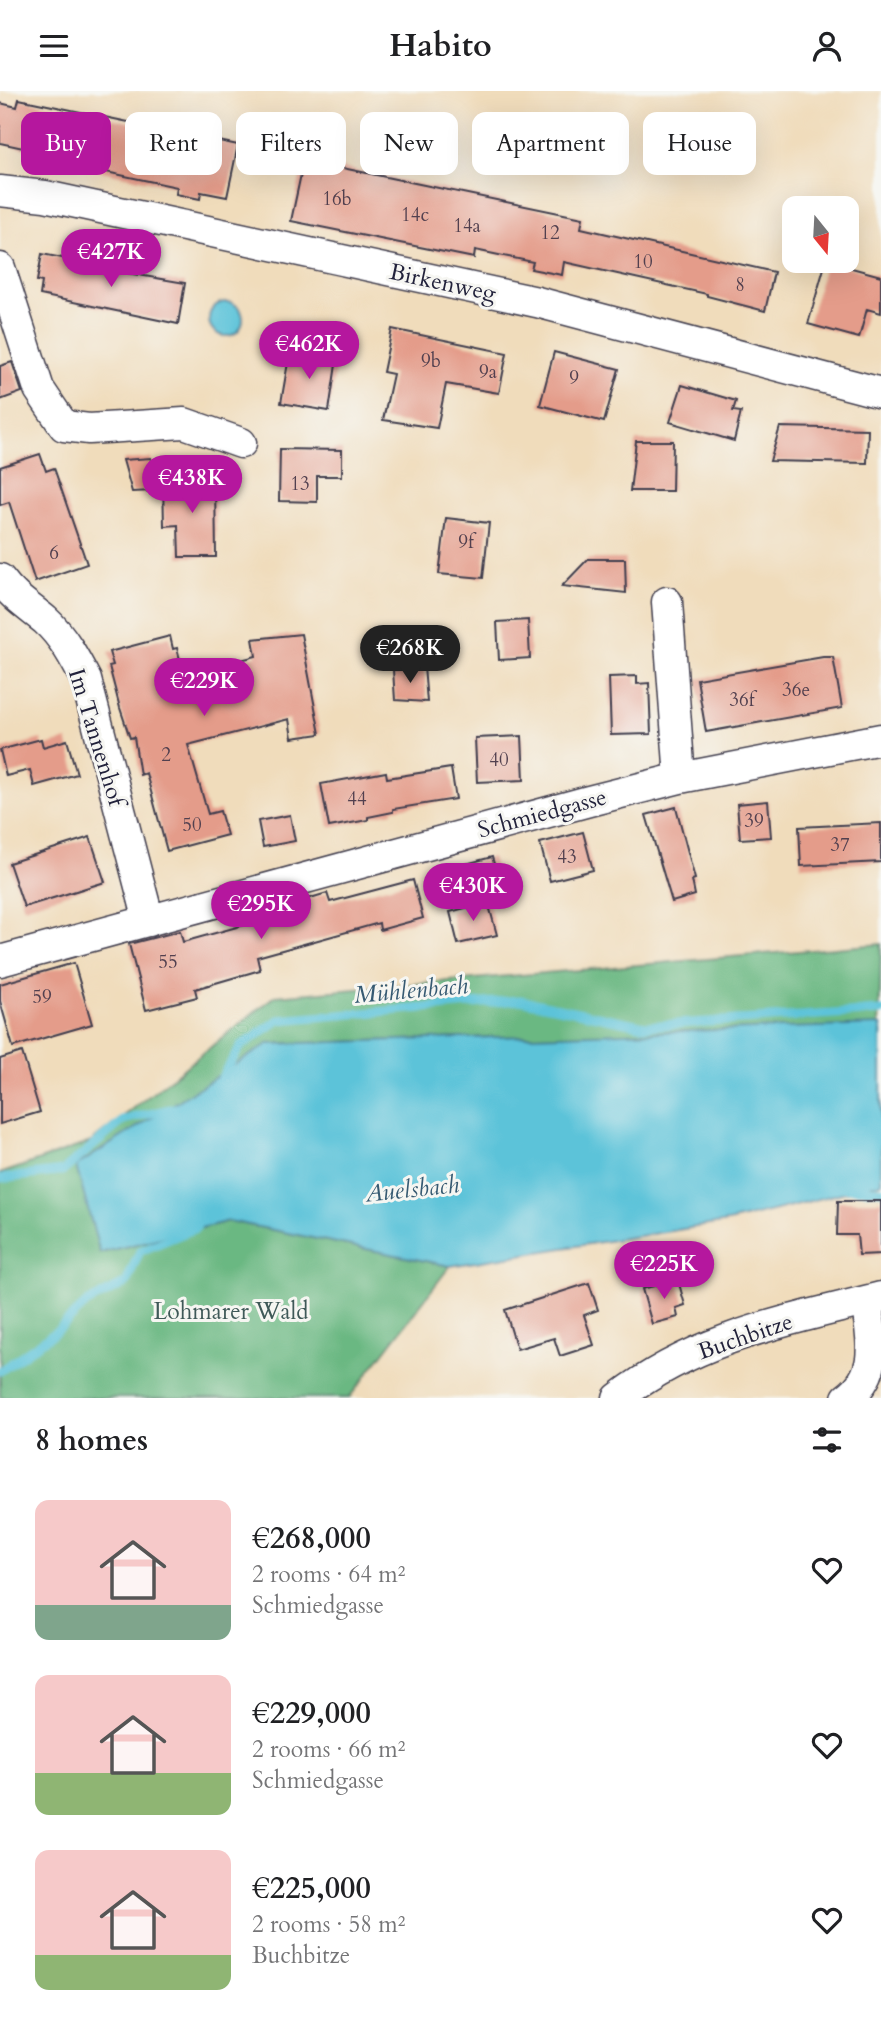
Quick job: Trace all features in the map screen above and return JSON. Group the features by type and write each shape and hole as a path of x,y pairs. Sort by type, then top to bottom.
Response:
{"street":[{"name":"Birkenweg","path":"0,191 45,196 537,302 881,393"},
{"path":"0,268 39,389 64,426 89,429 184,423 241,443"},
{"name":"Im Tannenhof","path":"0,579 15,599 46,621 70,650 86,680 149,921"},
{"path":"667,601 680,778"},
{"name":"Schmiedgasse","path":"0,961 312,874 680,778 881,739"},
{"path":"847,1398 864,1386 874,1355 873,1299"},
{"name":"Buchbitze","path":"618,1398 698,1349 752,1328 873,1299"}],"green space":[{"name":"Lohmarer Wald","path":"881,944 879,1026 268,1044 100,1253 229,1221 450,1266 349,1398 0,1398 0,1174 91,1142 275,996"}],"water":[{"path":"226,302 238,307 243,319 238,331 226,336 214,331 209,319 214,307"},
{"path":"881,1025 881,1183 728,1222 450,1266 229,1221 100,1253 76,1166 268,1044"}],"building":[{"path":"19,99 81,112 21,112 21,148 0,143 0,103 17,107"},
{"path":"111,118 125,121 125,175 222,175 222,142 236,145 227,197 201,192 200,199 176,194 177,187 111,173"},
{"path":"346,169 360,172 360,175 376,175 583,218 581,228 774,272 765,311 707,294 564,262 562,275 531,269 533,262 475,250 474,258 291,221 301,175 346,175"},
{"path":"42,254 93,264 92,267 185,283 178,324 40,295 42,282 37,281"},
{"path":"859,270 881,276 881,313 867,309 859,338 808,324 823,273 859,273"},
{"path":"392,329 507,353 499,393 446,384 437,428 383,420 393,374 383,372"},
{"path":"290,351 337,358 329,411 281,403"},
{"path":"554,352 619,369 604,422 540,405"},
{"path":"12,362 22,392 0,400 0,366"},
{"path":"682,385 736,401 733,411 741,412 734,441 670,422"},
{"path":"780,427 868,429 867,463 770,461"},
{"path":"636,441 673,441 672,491 630,491"},
{"path":"280,449 342,450 342,476 317,476 317,502 279,501"},
{"path":"40,454 46,471 54,468 87,564 35,582 9,502 0,505 0,467"},
{"path":"151,458 153,491 132,492 123,460"},
{"path":"215,479 216,557 179,557 178,525 164,526 163,480"},
{"path":"446,518 489,523 483,578 439,574"},
{"path":"588,559 625,559 626,593 562,586"},
{"path":"528,620 530,658 499,660 497,622"},
{"path":"301,634 320,734 292,738 289,719 188,745 208,814 220,811 227,835 167,851 146,773 140,775 134,737 130,738 120,708 109,666 113,665 109,652 170,636 173,649 177,648 184,675 256,656 253,639"},
{"path":"833,657 842,708 706,732 697,679"},
{"path":"424,667 427,702 395,700 393,670"},
{"path":"637,676 637,684 649,683 651,734 611,735 609,677"},
{"path":"522,736 524,780 477,782 475,738"},
{"path":"41,739 43,747 67,740 77,774 34,786 30,770 6,776 0,750"},
{"path":"451,768 456,799 393,809 393,812 368,817 368,820 329,827 321,784 386,772 387,778"},
{"path":"768,801 771,837 740,839 737,804"},
{"path":"676,807 695,879 692,880 695,895 672,902 646,815"},
{"path":"290,815 295,841 263,847 258,821"},
{"path":"881,823 881,862 801,866 799,827"},
{"path":"583,832 593,870 550,881 540,843"},
{"path":"90,837 105,882 24,907 9,863"},
{"path":"492,857 501,887 470,895 462,865"},
{"path":"413,880 423,918 380,930 379,923 257,957 260,970 195,989 197,997 146,1010 129,944 180,931 183,942 266,919 264,912 327,893 330,902"},
{"path":"488,902 497,935 458,944 450,912"},
{"path":"74,963 92,1024 13,1047 0,1001 0,984"},
{"path":"22,1052 40,1112 0,1124 0,1059"},
{"path":"838,1201 881,1201 881,1254 859,1255 857,1235 837,1235"},
{"path":"678,1280 685,1305 676,1308 678,1317 652,1324 642,1289"},
{"path":"589,1283 598,1310 584,1315 594,1345 560,1356 554,1338 517,1349 505,1310"}],"waterway":[{"name":"Mühlenbach","path":"221,1079 241,1046 279,1020 520,1000 645,1026 881,1011"},
{"name":"Mühlenbach","path":"0,1179 63,1171 124,1120 173,1108"},
{"name":"Auelsbach","path":"844,1188 881,1190"},
{"name":"Auelsbach","path":"0,1371 57,1331 87,1303 126,1283 140,1251 196,1228"}]}
